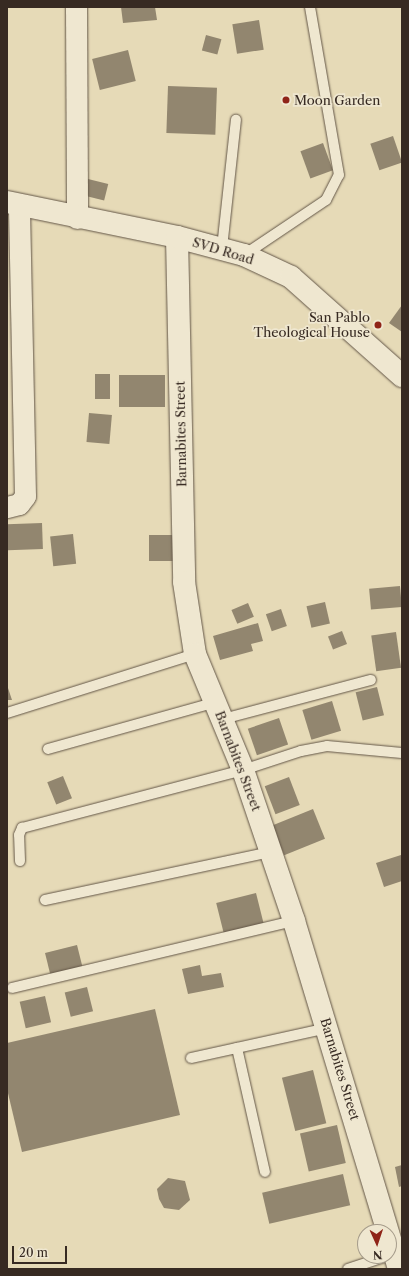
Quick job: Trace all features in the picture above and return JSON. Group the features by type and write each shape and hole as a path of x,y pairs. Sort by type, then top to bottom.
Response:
{"street":[{"path":"76,7 77,218"},
{"path":"7,507 19,504 25,496 13,204"},
{"name":"SVD Road","path":"13,204 177,237 244,255 292,277 402,376"},
{"name":"Barnabites Street","path":"177,237 184,582 195,654 243,770 294,921 327,1028 383,1224"}],"lane":[{"path":"244,255 326,200 339,175 310,7"},
{"path":"222,248 236,120"},
{"path":"7,713 195,654"},
{"path":"48,749 219,711 371,680"},
{"path":"20,861 19,835 22,828 243,770 327,746 402,752"},
{"path":"45,900 271,852"},
{"path":"12,988 294,921"},
{"path":"191,1058 327,1028"},
{"path":"237,1048 265,1172"},
{"path":"348,1269 368,1264"}],"building":[{"path":"121,7 155,7 157,20 123,23"},
{"path":"259,20 264,50 237,54 232,24"},
{"path":"206,35 221,39 217,55 202,50"},
{"path":"128,50 136,81 100,90 92,59"},
{"path":"168,86 217,88 215,135 166,133"},
{"path":"393,136 402,163 379,170 370,144"},
{"path":"323,143 333,170 310,178 300,151"},
{"path":"84,178 108,184 104,201 80,194"},
{"path":"402,305 402,332 389,323"},
{"path":"95,374 110,374 110,399 95,399"},
{"path":"119,375 165,375 165,407 119,407"},
{"path":"89,413 112,415 109,444 86,442"},
{"path":"42,523 43,549 8,550 7,524"},
{"path":"73,534 76,564 53,566 50,536"},
{"path":"149,535 173,535 173,561 149,561"},
{"path":"400,586 402,607 371,610 369,589"},
{"path":"325,602 330,623 311,628 306,606"},
{"path":"248,603 254,617 237,624 231,610"},
{"path":"281,609 287,626 272,631 266,614"},
{"path":"258,623 263,641 251,644 253,651 220,660 213,636"},
{"path":"342,631 347,644 333,649 328,636"},
{"path":"396,632 401,668 376,671 371,635"},
{"path":"7,685 12,700 7,700"},
{"path":"377,687 384,715 363,720 356,692"},
{"path":"332,701 341,731 311,740 302,710"},
{"path":"279,718 288,744 257,755 248,729"},
{"path":"63,776 72,798 56,805 47,782"},
{"path":"289,777 300,805 275,814 265,786"},
{"path":"313,809 325,839 284,855 272,825"},
{"path":"401,855 402,881 384,887 376,863"},
{"path":"256,893 264,926 224,936 216,903"},
{"path":"77,945 83,969 51,977 45,953"},
{"path":"200,965 202,976 221,973 224,987 188,994 182,969"},
{"path":"87,987 93,1011 71,1017 65,993"},
{"path":"45,996 51,1022 26,1028 20,1002"},
{"path":"155,1009 180,1115 22,1152 7,1089 7,1043"},
{"path":"313,1070 326,1123 295,1131 282,1078"},
{"path":"337,1125 346,1163 309,1172 300,1134"},
{"path":"402,1165 402,1186 399,1187 395,1167"},
{"path":"343,1174 350,1205 269,1224 262,1193"},
{"path":"168,1178 185,1181 190,1200 179,1210 164,1208 159,1199 157,1189"}],"place":[{"name":"Moon Garden","path":"286,100"},
{"name":"San Pablo Theological House","path":"378,325"}]}
